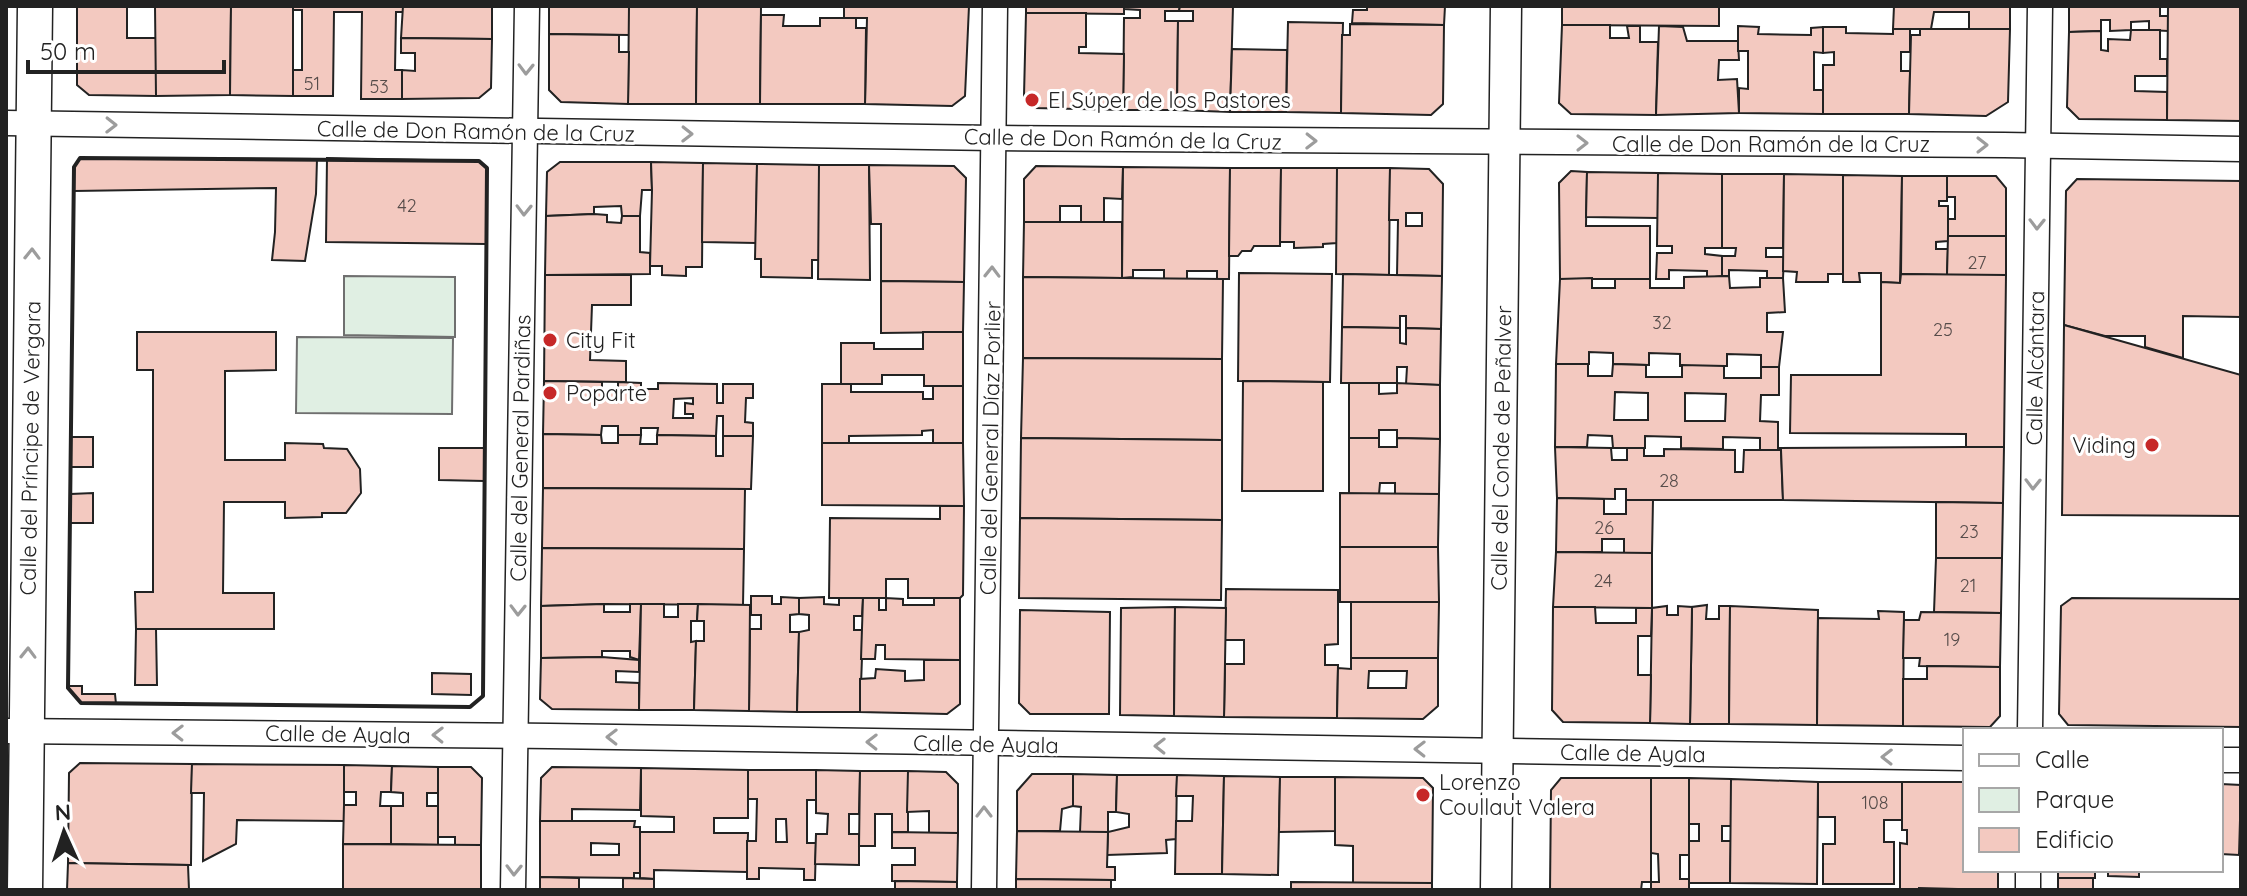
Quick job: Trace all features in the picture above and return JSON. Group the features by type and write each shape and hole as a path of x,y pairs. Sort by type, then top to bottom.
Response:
{"main road":[{"name":"Calle del Príncipe de Vergara","path":"25,890 16,731 20,123 35,6"}],"street":[{"name":"Calle del General Pardiñas","path":"513,890 527,6"},
{"name":"Calle del General Díaz Porlier","path":"984,890 995,6"},
{"name":"Calle del Conde de Peñalver","path":"1496,890 1506,6"},
{"name":"Calle Alcántara","path":"2030,728 2040,6"},
{"name":"Calle de Don Ramón de la Cruz","path":"20,123 994,138 2241,149"},
{"name":"Calle de Ayala","path":"16,731 1963,758"}],"green space":[{"path":"344,276 455,277 455,337 344,335"},
{"path":"297,337 453,338 452,414 296,413"}],"building":[{"path":"77,6 127,6 127,38 156,38 156,96 89,95 77,85"},
{"path":"155,6 231,6 230,95 156,96"},
{"path":"231,6 293,6 293,96 230,95"},
{"path":"293,6 403,6 403,12 396,12 395,70 402,70 402,99 361,99 362,12 334,12 333,96 293,96 293,70 302,70 302,10 293,10"},
{"path":"403,6 492,6 492,39 401,38"},
{"path":"549,6 629,6 629,35 549,34"},
{"path":"629,6 697,6 696,104 628,104"},
{"path":"697,6 761,6 760,104 696,104"},
{"path":"844,6 969,6 965,96 952,106 865,104 867,18 844,18"},
{"path":"1026,6 1124,6 1124,14 1026,13"},
{"path":"1124,6 1180,6 1179,11 1165,11 1165,21 1178,21 1177,110 1123,110 1124,18 1140,18 1140,10 1124,9"},
{"path":"1180,6 1233,6 1230,112 1177,110 1178,21 1193,21 1193,11 1179,11"},
{"path":"1367,6 1445,6 1444,25 1352,23 1353,10 1367,10"},
{"path":"1562,6 1719,6 1719,26 1562,25"},
{"path":"1894,6 2010,6 2010,29 1969,29 1969,12 1934,12 1931,29 1893,29"},
{"path":"2069,6 2160,6 2160,16 2168,16 2168,31 2149,30 2149,21 2131,22 2131,30 2110,31 2110,20 2101,20 2101,31 2069,32"},
{"path":"2168,6 2241,6 2241,121 2167,120"},
{"path":"1026,13 1086,13 1086,47 1079,47 1079,53 1124,54 1123,110 1034,108 1024,96"},
{"path":"761,15 784,15 783,26 820,26 820,18 856,18 856,28 866,28 865,104 760,104"},
{"path":"1288,22 1343,23 1341,113 1286,112"},
{"path":"1350,24 1444,25 1443,104 1431,115 1341,113 1342,35 1350,35"},
{"path":"1562,25 1610,25 1610,38 1629,38 1627,26 1640,26 1640,42 1658,42 1656,115 1571,114 1559,103"},
{"path":"1659,26 1683,27 1687,41 1738,41 1739,60 1719,60 1718,80 1737,79 1739,113 1656,115"},
{"path":"1738,26 1759,27 1758,34 1811,35 1811,28 1823,27 1823,53 1814,52 1814,90 1823,90 1823,114 1739,113 1739,88 1748,89 1748,51 1738,51"},
{"path":"1823,27 1846,27 1846,33 1893,34 1893,29 1910,29 1910,52 1901,52 1901,71 1910,71 1909,114 1823,114 1823,65 1834,65 1834,52 1823,53"},
{"path":"1920,29 2010,29 2008,102 1986,116 1909,114 1911,35 1920,35"},
{"path":"2131,30 2160,30 2160,59 2167,59 2167,76 2135,76 2135,91 2167,92 2167,120 2079,119 2067,107 2069,32 2101,31 2101,50 2108,51 2108,39 2130,40"},
{"path":"549,34 619,35 619,52 629,52 628,104 561,102 549,90"},
{"path":"401,38 492,39 491,88 479,98 402,99 402,70 415,71 415,53 401,53"},
{"path":"1232,49 1287,50 1286,112 1230,112"},
{"path":"80,158 317,159 316,194 305,261 272,260 276,188 74,191 74,167"},
{"path":"327,158 479,161 487,168 486,244 326,242"},
{"path":"560,162 651,162 652,190 642,190 640,216 622,216 621,206 594,207 594,214 546,216 547,172"},
{"path":"651,162 703,163 702,267 686,267 686,276 662,275 662,266 650,266"},
{"path":"703,163 757,164 756,243 702,242"},
{"path":"757,164 819,165 819,260 812,260 812,278 761,277 761,259 755,259"},
{"path":"819,165 869,165 870,280 818,279"},
{"path":"869,165 954,166 966,178 964,282 881,281 881,224 871,224"},
{"path":"1036,166 1123,167 1122,199 1104,198 1104,222 1081,222 1081,206 1060,206 1060,222 1024,222 1024,179"},
{"path":"1123,167 1230,168 1229,279 1217,279 1217,271 1187,271 1187,279 1164,279 1164,270 1133,270 1133,277 1122,278"},
{"path":"1230,168 1281,168 1280,246 1254,246 1251,251 1229,256"},
{"path":"1281,168 1337,168 1337,243 1294,248 1294,242 1280,242"},
{"path":"1337,168 1390,168 1389,275 1336,274"},
{"path":"1390,168 1429,169 1443,184 1442,276 1397,275 1398,220 1389,220","holes":["1406,213 1422,213 1422,226 1406,226"]},
{"path":"1571,171 1587,172 1586,226 1650,226 1650,279 1560,279 1559,183"},
{"path":"1587,172 1658,173 1658,218 1586,217"},
{"path":"1658,173 1722,174 1722,248 1705,248 1705,254 1722,256 1722,276 1707,278 1707,271 1669,270 1669,279 1656,279 1657,253 1672,253 1672,246 1657,246"},
{"path":"1722,174 1784,174 1783,248 1766,248 1766,257 1784,257 1783,278 1767,278 1767,271 1729,270 1729,276 1722,276 1722,256 1735,256 1736,248 1722,248"},
{"path":"1784,174 1843,175 1843,274 1828,274 1828,282 1796,282 1797,272 1783,271"},
{"path":"1843,175 1902,176 1900,283 1881,282 1881,273 1859,273 1860,282 1843,282"},
{"path":"1902,176 1947,176 1947,201 1939,201 1939,206 1948,206 1948,241 1936,242 1936,249 1948,249 1947,275 1901,274"},
{"path":"1947,176 1996,176 2006,188 2006,236 1948,236 1948,219 1955,219 1955,197 1947,197"},
{"path":"2077,179 2241,181 2241,317 2183,316 2183,358 2145,347 2145,336 2105,336 2064,325 2066,191"},
{"path":"607,215 607,222 621,223 622,216 640,216 640,252 650,253 650,274 545,275 546,216"},
{"path":"1024,222 1122,222 1122,278 1023,277"},
{"path":"1948,236 2006,236 2006,275 1947,275"},
{"path":"1239,273 1332,274 1330,382 1238,381"},
{"path":"1343,274 1442,276 1441,329 1406,328 1406,316 1400,316 1400,328 1342,327"},
{"path":"1901,274 2006,275 2004,447 1966,447 1966,434 1790,433 1791,375 1881,375 1881,282 1900,283"},
{"path":"545,275 631,275 631,305 592,305 590,360 626,361 626,382 544,381"},
{"path":"1729,276 1730,288 1760,287 1760,278 1783,278 1785,312 1767,313 1767,332 1783,332 1779,367 1761,367 1761,355 1727,354 1727,366 1680,366 1680,354 1649,353 1649,365 1613,364 1613,353 1589,352 1589,364 1556,364 1560,279 1592,278 1592,288 1615,288 1615,279 1650,279 1650,288 1684,288 1684,277"},
{"path":"1023,277 1223,279 1222,359 1023,358"},
{"path":"881,281 964,282 963,332 881,333"},
{"name":"Viding","path":"2064,325 2241,375 2241,516 2062,515"},
{"path":"1342,327 1400,328 1400,343 1406,344 1406,328 1441,329 1440,385 1406,384 1407,367 1397,367 1397,383 1341,383"},
{"path":"137,332 276,332 276,370 225,371 225,460 285,460 285,443 323,444 324,448 347,449 360,469 361,493 346,513 285,518 285,502 224,502 223,593 274,593 274,629 136,629 135,592 153,592 153,370 137,370"},
{"path":"923,332 963,332 963,386 924,386 924,375 882,375 882,384 841,384 841,343 874,343 874,349 923,349"},
{"path":"1023,358 1222,359 1222,440 1021,438"},
{"path":"1556,364 1588,364 1588,376 1612,376 1613,364 1646,365 1646,377 1682,377 1682,365 1724,366 1724,378 1761,378 1761,367 1779,367 1779,395 1761,395 1760,421 1778,422 1778,450 1760,450 1760,438 1723,437 1723,449 1681,448 1681,437 1645,436 1645,448 1613,448 1612,436 1588,435 1587,447 1555,447","holes":["1615,392 1648,393 1648,420 1614,420","1685,393 1726,394 1725,421 1685,421"]},
{"path":"544,381 602,382 602,391 618,392 618,382 641,383 641,389 658,389 658,383 717,384 717,403 723,403 723,384 753,384 753,398 746,398 745,422 753,423 753,436 723,436 723,416 717,416 716,436 657,435 658,428 641,428 641,435 618,435 618,426 602,426 601,435 543,434","holes":["693,398 693,404 685,403 685,414 693,414 693,418 673,418 674,399"]},
{"path":"1243,381 1323,382 1323,491 1242,491"},
{"path":"1349,383 1379,383 1379,394 1397,393 1397,383 1440,385 1440,439 1397,438 1397,430 1379,430 1379,438 1349,438"},
{"path":"822,384 851,384 851,392 923,392 923,399 933,399 933,386 963,386 963,443 933,444 933,430 922,431 922,435 849,436 849,443 822,443"},
{"path":"543,434 601,435 602,443 618,443 618,435 641,435 640,444 657,444 657,435 716,436 716,456 723,456 723,436 753,436 751,489 543,488"},
{"path":"71,437 93,437 93,467 71,467"},
{"path":"1021,438 1222,440 1222,520 1020,518"},
{"path":"1349,438 1379,438 1379,447 1397,447 1397,438 1440,439 1439,494 1395,494 1395,483 1380,483 1379,494 1349,494"},
{"path":"822,443 963,443 964,506 822,505"},
{"path":"1555,447 1611,448 1612,460 1627,460 1627,448 1644,448 1644,456 1664,456 1664,449 1735,450 1735,472 1743,472 1744,450 1781,450 1783,500 1626,500 1626,489 1615,489 1615,499 1557,498"},
{"path":"2004,447 2003,503 1783,500 1781,450 1778,448"},
{"path":"439,448 485,448 484,481 439,480"},
{"path":"543,488 745,489 744,549 542,548"},
{"path":"93,493 93,523 70,523 71,494"},
{"path":"1340,493 1439,494 1438,547 1340,547"},
{"path":"1557,498 1604,499 1604,514 1626,514 1626,500 1653,500 1652,553 1624,553 1624,539 1602,539 1602,552 1556,552"},
{"path":"1936,502 2003,503 2002,558 1936,558"},
{"path":"940,506 964,506 963,595 960,598 908,598 908,579 886,579 886,598 829,598 830,518 940,519"},
{"path":"1020,518 1222,520 1221,600 1019,598"},
{"path":"1340,547 1438,547 1439,602 1340,602"},
{"path":"542,548 744,549 743,605 541,606"},
{"path":"1556,552 1652,553 1652,608 1553,607"},
{"path":"1936,558 2002,558 2001,613 1934,612"},
{"path":"1226,589 1338,590 1338,644 1325,645 1325,665 1338,665 1337,718 1224,717 1225,664 1244,664 1244,640 1225,640"},
{"path":"751,596 772,596 772,604 781,604 781,597 799,598 799,614 790,615 790,632 799,632 797,712 749,711 750,629 761,629 761,615 751,615"},
{"path":"824,597 824,604 839,605 839,598 863,598 862,616 854,616 854,630 863,630 860,712 797,712 799,632 809,630 809,615 799,614 799,598"},
{"path":"863,598 879,598 879,610 886,610 886,598 903,599 903,605 934,605 934,598 960,598 960,660 885,659 885,645 876,645 875,659 861,659"},
{"path":"2072,598 2241,599 2241,727 2068,725 2059,714 2061,606"},
{"path":"1351,602 1439,602 1438,658 1351,658"},
{"path":"604,604 604,612 630,612 630,604 641,604 639,660 630,657 630,651 602,651 602,657 541,658 541,606"},
{"path":"641,604 664,604 664,617 678,617 678,604 698,604 697,621 691,621 691,642 696,641 694,710 639,710"},
{"path":"698,604 750,605 749,711 694,710 696,641 704,641 704,621 697,621"},
{"path":"1707,605 1706,619 1719,619 1719,606 1730,606 1729,724 1690,724 1692,607"},
{"path":"1667,606 1667,615 1678,615 1678,606 1692,607 1690,724 1650,723 1652,608"},
{"path":"1730,606 1818,610 1817,725 1729,724"},
{"path":"1175,607 1174,716 1120,715 1121,608"},
{"path":"1175,607 1226,608 1224,717 1174,716"},
{"path":"1553,607 1595,607 1596,623 1636,623 1636,608 1652,608 1651,636 1638,636 1638,675 1651,675 1650,723 1563,722 1552,710"},
{"path":"1020,610 1110,612 1109,714 1030,714 1019,703"},
{"path":"1878,611 1904,612 1903,726 1817,725 1818,618 1879,619"},
{"path":"1921,612 2001,613 2000,667 1919,666 1920,658 1903,658 1904,620 1919,620"},
{"path":"136,629 156,629 157,685 135,685"},
{"path":"541,658 639,660 639,672 616,671 616,682 639,683 639,710 552,709 540,699"},
{"path":"1351,658 1438,658 1438,706 1423,719 1337,718 1338,668 1351,669","holes":["1369,671 1407,671 1406,688 1368,688"]},
{"path":"924,660 960,660 960,704 947,714 860,712 860,679 875,678 876,669 905,671 905,681 924,680"},
{"path":"1927,666 2000,667 2000,716 1990,727 1903,726 1903,679 1927,679"},
{"path":"432,673 471,674 471,695 432,694"},
{"path":"68,686 82,686 82,694 115,694 116,704 81,703"},
{"path":"80,763 192,764 191,865 68,863 69,773"},
{"path":"192,764 344,765 344,821 237,820 236,844 203,861 204,793 191,793"},
{"path":"344,765 392,766 391,792 381,792 380,806 391,806 391,844 343,844 344,805 356,805 356,792 344,792"},
{"path":"392,766 438,767 438,793 427,793 427,806 438,806 438,845 391,844 391,806 403,806 403,793 391,792"},
{"path":"438,767 471,767 482,778 481,845 455,845 455,837 438,837"},
{"path":"552,767 641,768 640,810 572,809 572,821 540,821 541,778"},
{"path":"641,768 748,770 748,818 714,818 714,833 748,833 747,872 654,870 654,879 640,878 640,832 674,832 674,817 641,816"},
{"path":"748,770 816,770 816,800 807,800 807,843 816,843 815,880 804,880 804,869 759,868 759,879 747,879 747,841 756,841 757,799 748,799","holes":["776,819 786,819 787,842 776,842"]},
{"path":"816,770 860,771 859,814 849,814 849,834 859,834 859,865 815,864 816,834 827,834 828,814 816,813"},
{"path":"860,771 908,771 908,832 892,832 892,814 875,814 875,846 859,846"},
{"path":"908,771 946,772 958,784 958,833 929,833 929,811 907,812"},
{"path":"1032,774 1073,774 1073,806 1062,809 1060,831 1017,831 1017,791"},
{"path":"1073,774 1117,775 1116,812 1108,812 1108,832 1080,832 1081,807 1073,806"},
{"path":"1117,775 1177,775 1176,839 1166,840 1167,853 1107,855 1108,832 1129,827 1129,814 1116,812"},
{"path":"1177,775 1224,776 1222,874 1175,874 1176,821 1192,821 1193,796 1176,796"},
{"path":"1224,776 1280,777 1278,875 1222,874"},
{"path":"1280,777 1335,777 1335,831 1279,832"},
{"path":"1335,777 1423,778 1433,788 1432,883 1353,883 1353,846 1335,845"},
{"path":"1561,778 1651,778 1651,882 1642,882 1641,890 1550,890 1551,790"},
{"path":"1651,778 1689,778 1689,855 1680,855 1680,879 1689,879 1689,890 1651,890 1651,882 1659,882 1658,854 1651,853"},
{"path":"1689,778 1731,779 1731,826 1722,826 1722,841 1731,841 1730,883 1689,883 1689,841 1699,841 1699,824 1689,824"},
{"path":"1731,779 1818,782 1817,884 1730,883"},
{"path":"1818,782 1902,782 1902,820 1884,820 1884,842 1894,842 1894,884 1823,884 1823,844 1835,844 1835,817 1818,817"},
{"path":"1902,782 1963,782 1963,872 1998,872 1998,890 1900,890 1900,843 1907,844 1907,830 1902,830"},
{"path":"2223,784 2241,785 2239,855 2223,854"},
{"path":"540,821 635,821 634,827 640,827 640,873 634,873 634,878 540,877","holes":["591,843 619,844 619,855 591,855"]},
{"path":"1017,831 1108,832 1107,867 1115,867 1115,880 1016,879"},
{"path":"892,832 958,833 957,882 892,881 892,865 915,865 915,848 892,848"},
{"path":"343,844 481,845 481,890 343,890"},
{"path":"68,863 188,865 189,890 67,890"},
{"path":"2058,872 2095,872 2095,878 2058,878"},
{"path":"2108,872 2139,872 2139,877 2108,876"},
{"path":"540,877 579,878 579,890 540,890"},
{"path":"623,878 654,879 654,890 623,890"},
{"path":"2058,878 2093,878 2093,890 2058,890"},
{"path":"1016,879 1111,880 1111,890 1016,890"},
{"path":"895,881 957,882 957,890 895,890"},
{"path":"1291,882 1432,883 1432,890 1291,890"}],"wall":[{"path":"80,158 479,161 487,168 483,696 470,707 81,703 68,688 74,167 80,158"}],"place":[{"name":"El Súper de los Pastores","path":"1032,100"},
{"name":"City Fit","path":"550,340"},
{"name":"Poparte","path":"550,393"},
{"name":"Viding","path":"2152,445"},
{"name":"Lorenzo Coullaut Valera","path":"1423,795"}]}
